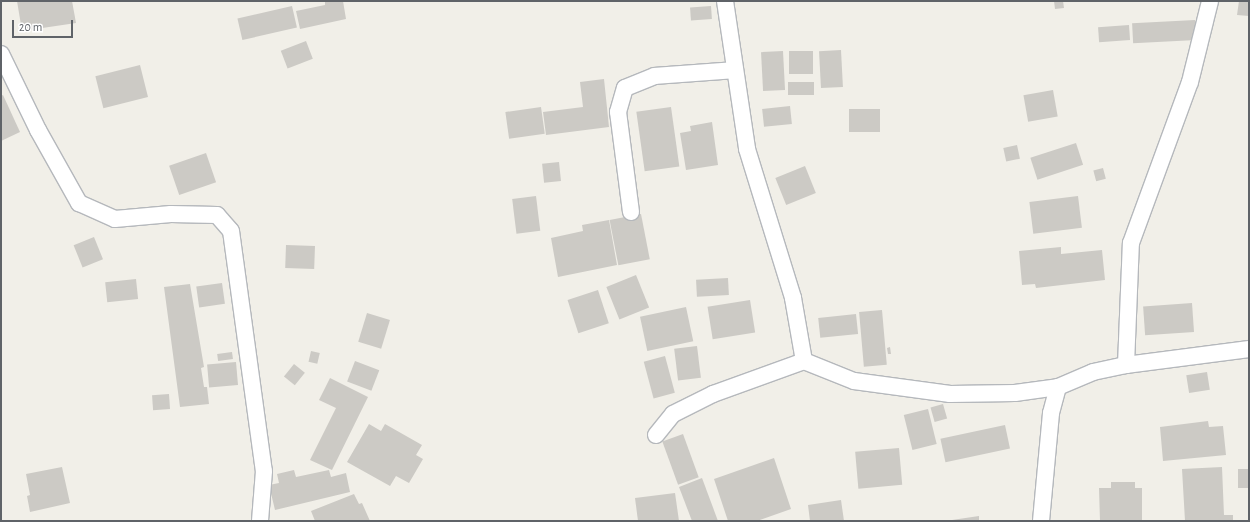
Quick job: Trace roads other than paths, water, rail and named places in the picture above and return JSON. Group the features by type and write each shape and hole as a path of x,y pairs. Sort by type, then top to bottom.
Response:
{"street":[{"path":"725,1 747,149 793,298 804,361"},
{"path":"1126,365 1131,244 1190,82 1210,1"},
{"path":"1,54 38,130 79,203 115,219 171,214 217,215 231,231 264,471 260,521"},
{"path":"631,212 618,112 625,88 655,76 735,70"},
{"path":"656,435 673,414 713,394 804,361 854,381 950,394 1016,393 1058,387 1093,372 1126,365 1249,349"},
{"path":"1041,521 1051,413 1058,387"}]}
